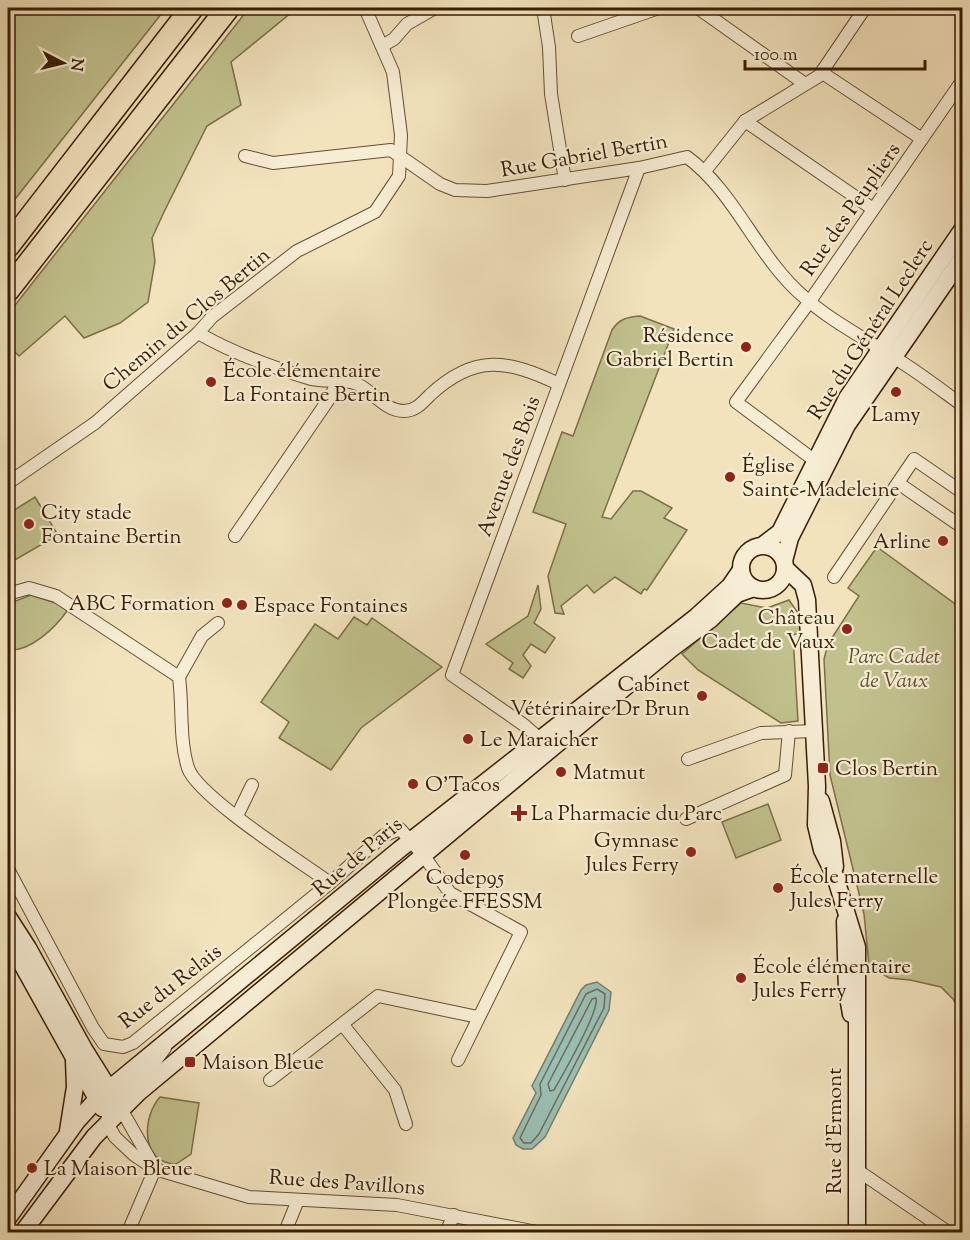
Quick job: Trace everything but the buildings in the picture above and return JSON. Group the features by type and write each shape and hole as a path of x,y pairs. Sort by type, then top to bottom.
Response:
{"highway":[{"path":"8,246 192,8"},
{"path":"8,290 228,8"}],"main road":[{"name":"Rue du Général Leclerc","path":"784,565 790,538 833,451 887,353 963,230"},
{"name":"Rue du Général Leclerc","path":"762,545 780,532 846,398 887,353 963,258"},
{"path":"773,587 782,579 784,565 776,550 762,545 746,554 741,570 744,579 754,588 773,587 797,595 808,615"},
{"name":"Rue d'Ermont","path":"784,565 803,585 808,615 817,786 815,816 818,836 836,876 845,911 848,991 855,1029 857,1233"},
{"name":"Rue de Paris","path":"8,1218 68,1134 109,1105 364,906 418,848 489,780 713,603 730,586 741,570"},
{"name":"Rue de Paris","path":"23,1233 89,1144 109,1105 174,1036 711,620 737,594 754,588"},
{"path":"8,917 28,948 109,1105"},
{"path":"8,939 60,1035 109,1105"},
{"path":"68,1134 75,1087 74,1056"},
{"path":"49,1198 60,1170 109,1105"}],"street":[{"name":"Chemin du Clos Bertin","path":"8,483 94,423 198,333 212,317 297,251 375,212 399,176 401,135 393,72 365,8"},
{"path":"382,46 394,39 408,24 435,8"},
{"path":"543,8 549,47 551,94 565,180"},
{"path":"578,36 659,8"},
{"path":"698,8 805,84"},
{"path":"705,171 745,121 819,76 865,8"},
{"name":"Rue des Peupliers","path":"823,70 827,76 922,139"},
{"name":"Rue des Peupliers","path":"814,460 736,402 810,301 963,81"},
{"path":"745,121 873,209"},
{"name":"Rue Gabriel Bertin","path":"245,156 273,163 391,150 440,184 455,190 487,191 639,168 687,157 705,171 767,257 810,301 963,405"},
{"name":"Avenue des Bois","path":"541,740 524,724 452,675 639,168"},
{"path":"198,333 216,344 310,379 357,384 387,406 404,411 417,408 444,382 459,372 488,365 516,366 559,384"},
{"path":"235,536 331,396 337,382"},
{"path":"834,577 914,459 963,492"},
{"path":"898,483 963,527"},
{"path":"8,594 29,588 56,596 178,677"},
{"path":"218,623 201,636 178,677 184,750 189,770 195,782 237,816 330,883"},
{"path":"686,819 785,775 789,731"},
{"path":"688,759 761,733 814,731"},
{"path":"237,816 252,785"},
{"name":"Rue du Relais","path":"8,869 93,1028 104,1044 114,1047 133,1043 330,883 390,831 400,829 418,848"},
{"path":"418,848 450,893 520,932 458,1060"},
{"path":"270,1080 378,996 478,1017"},
{"path":"343,1025 395,1090 406,1124"},
{"path":"109,1105 155,1169 128,1233"},
{"name":"Rue des Pavillons","path":"109,1105 115,1137 134,1155 155,1169 249,1197 397,1205 534,1232"},
{"path":"857,1170 948,1233"},
{"path":"285,1233 298,1200"},
{"path":"446,1233 454,1215"}],"green space":[{"path":"8,8 166,8 8,208"},
{"path":"249,8 297,8 231,62 241,105 207,126 164,212 152,238 155,261 148,302 120,323 84,338 65,316 19,356 8,345 8,314"},
{"path":"640,316 674,329 602,517 611,519 633,491 641,491 672,508 664,518 687,530 647,590 644,589 641,594 615,577 594,593 587,585 561,606 564,614 555,613 548,576 566,524 533,512 562,432 573,436 612,330 624,319"},
{"name":"City stade Fontaine Bertin","path":"35,497 58,535 8,564 8,514"},
{"name":"Parc Cadet de Vaux","path":"877,547 962,609 962,1015 953,999 941,987 889,978 869,965 864,914 830,775 824,659 828,644 859,596 848,588"},
{"path":"538,585 541,609 534,623 555,638 545,653 531,644 523,655 531,666 523,678 509,669 513,663 486,644 528,616"},
{"path":"31,595 59,604 67,611 41,638 25,647 8,650 8,604"},
{"path":"789,600 798,613 801,632 793,635 798,721 781,723 698,670 682,654 741,603 767,608"},
{"path":"354,617 367,625 372,618 442,667 361,728 331,770 279,738 289,722 261,702 315,624 338,639"},
{"path":"768,804 781,840 736,858 722,822"},
{"path":"160,1097 199,1103 191,1154 176,1164 164,1162 150,1148 148,1127 150,1116"}],"water":[{"path":"597,982 611,992 609,1010 545,1137 532,1149 523,1149 516,1145 513,1138 536,1093 532,1086 581,990 586,985"}],"place":[{"name":"Résidence Gabriel Bertin","path":"746,347"},
{"name":"École élémentaire La Fontaine Bertin","path":"211,382"},
{"name":"Lamy","path":"896,392"},
{"name":"Église Sainte-Madeleine","path":"730,477"},
{"name":"City stade Fontaine Bertin","path":"29,524"},
{"name":"Arline","path":"943,541"},
{"name":"ABC Formation","path":"227,603"},
{"name":"Espace Fontaines","path":"242,605"},
{"name":"Château Cadet de Vaux","path":"847,629"},
{"name":"Cabinet Vétérinaire Dr Brun","path":"702,696"},
{"name":"Le Maraicher","path":"468,739"},
{"name":"Clos Bertin","path":"823,768"},
{"name":"Matmut","path":"561,772"},
{"name":"O'Tacos","path":"413,784"},
{"name":"La Pharmacie du Parc","path":"519,813"},
{"name":"Gymnase Jules Ferry","path":"691,852"},
{"name":"Codep95 Plongée FFESSM","path":"465,855"},
{"name":"École maternelle Jules Ferry","path":"778,888"},
{"name":"École élémentaire Jules Ferry","path":"741,978"},
{"name":"Maison Bleue","path":"190,1062"},
{"name":"La Maison Bleue","path":"32,1168"}]}
